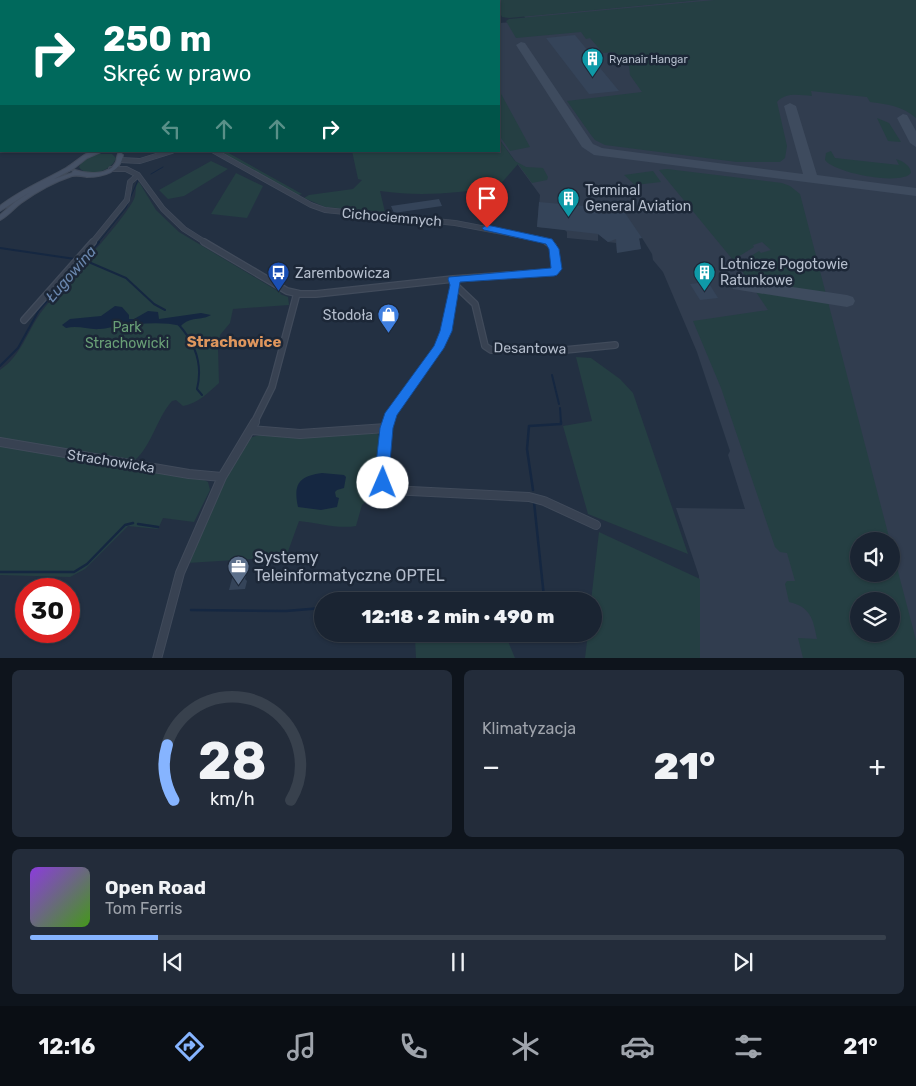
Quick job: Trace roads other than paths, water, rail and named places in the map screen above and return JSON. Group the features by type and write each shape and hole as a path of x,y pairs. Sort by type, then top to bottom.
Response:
{"main road":[{"path":"0,208 25,191 74,165 84,156 97,152"},
{"path":"113,152 120,158"},
{"path":"0,218 35,191 64,177 78,173 93,175 111,169 125,152"},
{"path":"74,165 74,170 78,173"}],"street":[{"path":"120,158 140,161 169,152"},
{"name":"Cichociemnych","path":"216,152 311,205 325,210 455,223 504,231 547,241 554,249 557,266 554,272 454,282"},
{"path":"111,169 126,169 138,174 163,209 184,229 273,283 296,293 316,294 454,282 446,331 439,348 391,413 386,428 382,473 385,488 391,490 529,497 544,501 596,525"},
{"path":"24,320 114,218 126,200 130,182 138,174"},
{"name":"Desantowa","path":"454,282 475,304 485,346 491,350 539,348 565,350 615,345"},
{"path":"157,658 180,574 222,476 251,430 272,387 296,293"},
{"path":"251,430 300,434 386,428"},
{"name":"Strachowicka","path":"0,442 189,474 222,476"}],"waterway":[{"path":"151,174 163,167"},
{"name":"Ługowina","path":"98,243 126,208 138,180"},
{"name":"Ługowina","path":"0,366 18,348 39,310 99,242"},
{"path":"0,248 75,259"},
{"path":"84,260 126,278 154,304 165,310"},
{"path":"179,325 189,339 196,355 199,371 197,389 202,395"},
{"path":"552,375 559,404"},
{"path":"560,408 561,423"},
{"path":"533,490 527,449 529,426 561,423"},
{"path":"534,502 543,592"},
{"path":"0,572 74,572 87,564 125,525 133,523"},
{"path":"138,524 158,527"},
{"path":"191,610 286,611 314,609"}],"place":[{"name":"Ryanair Hangar","path":"593,78"},
{"name":"Terminal General Aviation","path":"569,217"},
{"name":"Lotnicze Pogotowie Ratunkowe","path":"704,291"},
{"name":"Zarembowicza","path":"279,292"},
{"name":"Stodoła","path":"389,334"},
{"name":"Systemy Teleinformatyczne OPTEL","path":"238,585"}],"district":[{"name":"Strachowice","path":"234,342"}],"park label":[{"name":"Park Strachowicki","path":"127,336"}]}
